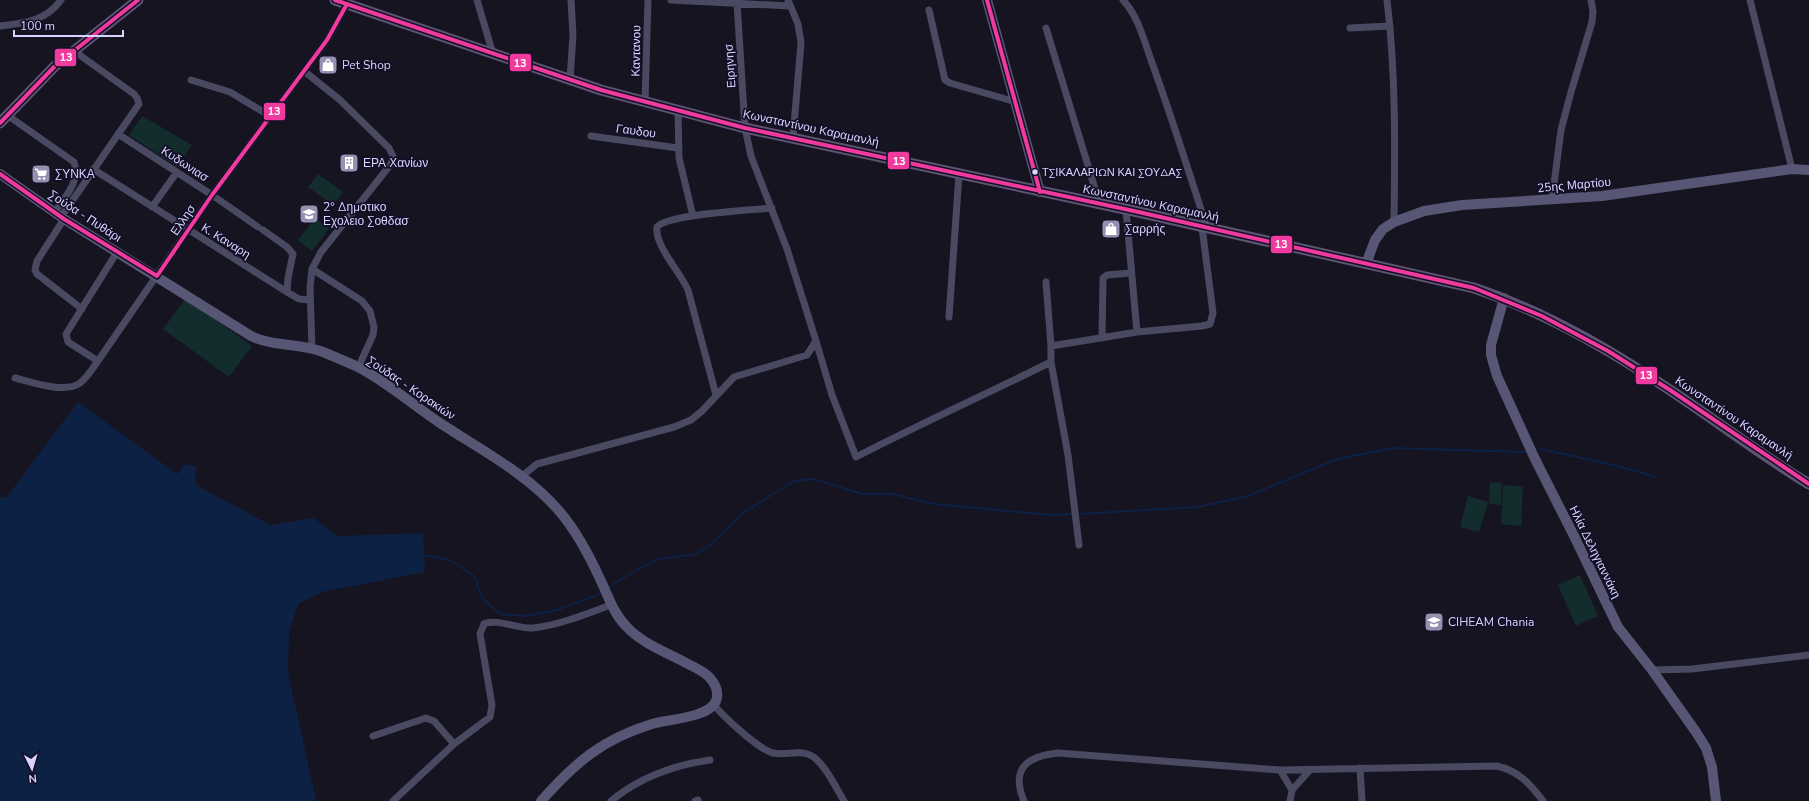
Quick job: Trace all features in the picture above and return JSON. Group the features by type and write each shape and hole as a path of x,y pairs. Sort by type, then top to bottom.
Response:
{"main road":[{"path":"3,119 55,66 138,0"},
{"name":"Κωνσταντίνου Καραμανλή","path":"335,0 477,47 493,54 570,80 645,102 745,128 793,137 1205,227 1474,288 1504,298 1559,324 1651,377 1773,462 1809,484"},
{"path":"987,0 1040,192"},
{"name":"25ης Μαρτίου","path":"1366,264 1379,234 1394,222 1424,211 1462,205 1602,196 1792,169 1808,171"},
{"name":"Σούδα - Πυθάρι","path":"0,174 60,216 157,276"},
{"name":"Σούδας - Κορακιών","path":"157,276 251,336 265,342 312,349 358,368 522,476 548,498 574,530 585,548 610,601"},
{"name":"Ηλία Δεληγιαννάκη","path":"1504,298 1491,345 1491,356 1497,376 1535,459 1618,627 1652,670 1706,748 1712,767 1716,801"},
{"path":"541,801 576,764 588,754 614,738 652,724 702,713 714,705 717,691 711,679 695,668 634,634 626,627 610,601"}],"street":[{"path":"0,26 37,19 48,14 61,0"},
{"path":"477,0 493,54"},
{"path":"570,80 573,35 571,0"},
{"name":"Καντανου","path":"645,102 648,0"},
{"path":"671,0 737,3 789,3 800,34 801,50 793,137"},
{"path":"1051,346 1137,332 1202,326 1210,324 1212,321 1213,313 1205,227 1142,35 1132,9 1123,0"},
{"path":"1387,0 1393,70 1394,222"},
{"path":"1552,200 1561,130 1570,92 1592,22 1593,12 1591,0"},
{"path":"1750,0 1792,169"},
{"name":"Ειρηνησ","path":"737,3 745,128 751,156 772,208 799,283 832,395 856,457 923,423 1051,362"},
{"name":"Ελλησ","path":"15,378 63,388 73,387 80,383 98,361 189,231 212,195 331,33 347,4"},
{"path":"929,10 945,80 1016,102"},
{"path":"1350,28 1390,26"},
{"path":"1046,28 1100,205"},
{"path":"60,216 139,104 137,98 74,51"},
{"path":"304,70 340,100 389,148 393,156 391,164 321,252 312,269 310,300 312,349"},
{"path":"191,80 230,92 270,116"},
{"path":"678,110 678,148 693,216"},
{"path":"3,119 74,162 77,172 75,181 60,216 37,261 35,270 37,274 82,309"},
{"name":"Κυδωνιασ","path":"118,134 212,195 287,247 293,254 287,292"},
{"name":"Γαυδου","path":"591,136 678,148"},
{"name":"Κ. Καναρη","path":"93,169 287,292 299,299 310,300"},
{"path":"152,207 177,172"},
{"path":"949,317 959,174"},
{"path":"716,395 688,290 685,282 660,243 656,232 656,227 662,223 693,216 772,208"},
{"path":"1126,210 1137,332"},
{"path":"98,361 66,340 66,334 117,252"},
{"path":"312,269 362,301 370,311 374,327 373,335 358,368"},
{"path":"1102,338 1103,278 1107,275 1132,273"},
{"path":"1046,282 1051,362 1068,455 1080,546"},
{"path":"522,476 537,464 685,423 702,411 734,377 807,355 816,341"},
{"path":"393,801 454,744 491,714 492,705 480,634 484,624 493,622 532,628 578,617 610,601"},
{"path":"1652,670 1692,669 1809,655"},
{"path":"714,705 727,720 764,748 773,752 807,754 814,757 821,764 844,801"},
{"path":"373,736 421,719 431,719 454,744"},
{"path":"1024,801 1019,787 1023,768 1027,762 1036,756 1058,753 1280,770 1497,766 1508,768 1517,773 1528,782 1543,801"},
{"path":"611,801 620,798 644,779 663,771 682,765 710,760"},
{"path":"1360,768 1362,801"},
{"path":"1280,770 1292,790"},
{"path":"1290,801 1292,790 1310,770"}],"green space":[{"path":"142,116 192,145 177,167 129,135"},
{"path":"318,174 343,192 333,205 308,187"},
{"path":"315,218 329,228 312,251 298,240"},
{"path":"186,298 252,346 229,377 163,329"},
{"path":"1490,482 1502,483 1501,505 1489,504"},
{"path":"1503,485 1523,487 1521,526 1501,524"},
{"path":"1468,496 1488,502 1479,532 1460,527"},
{"path":"1580,575 1598,616 1576,626 1558,585"}],"water":[{"path":"78,402 177,474 184,465 196,466 196,485 270,525 313,518 338,536 423,533 425,572 322,592 298,604 289,632 288,672 316,801 0,801 0,497 6,498"}],"waterway":[{"path":"1078,514 1198,507 1248,496 1337,459 1393,448 1525,452"},
{"path":"1540,449 1614,465 1657,477"},
{"path":"607,588 635,571 659,559 696,554 710,545 743,513 794,481 814,479 862,494 892,494 934,504 1050,515 1073,514"},
{"path":"424,555 450,560 474,576 482,598 500,614 526,616 557,610 602,592"}],"transit line":[{"name":"13","path":"0,123 55,66 138,0"},
{"name":"13","path":"335,0 601,90 745,128 1134,211 1474,288 1542,316 1608,351 1670,390 1809,484"},
{"name":"13","path":"987,0 1040,192"},
{"name":"13","path":"0,174 64,219 157,276 212,195 327,40 347,4"}],"place":[{"name":"Pet Shop","path":"328,65"},
{"name":"ΕΡΑ Χανίων","path":"349,163"},
{"name":"ΤΣΙΚΑΛΑΡΙΩΝ ΚΑΙ ΣΟΥΔΑΣ","path":"1035,172"},
{"name":"ΣΥΝΚΑ","path":"41,174"},
{"name":"2° Δημοτικο Εχολειο Σοθδασ","path":"309,214"},
{"name":"Σαρρής","path":"1111,229"},
{"name":"CIHEAM Chania","path":"1434,622"}]}
